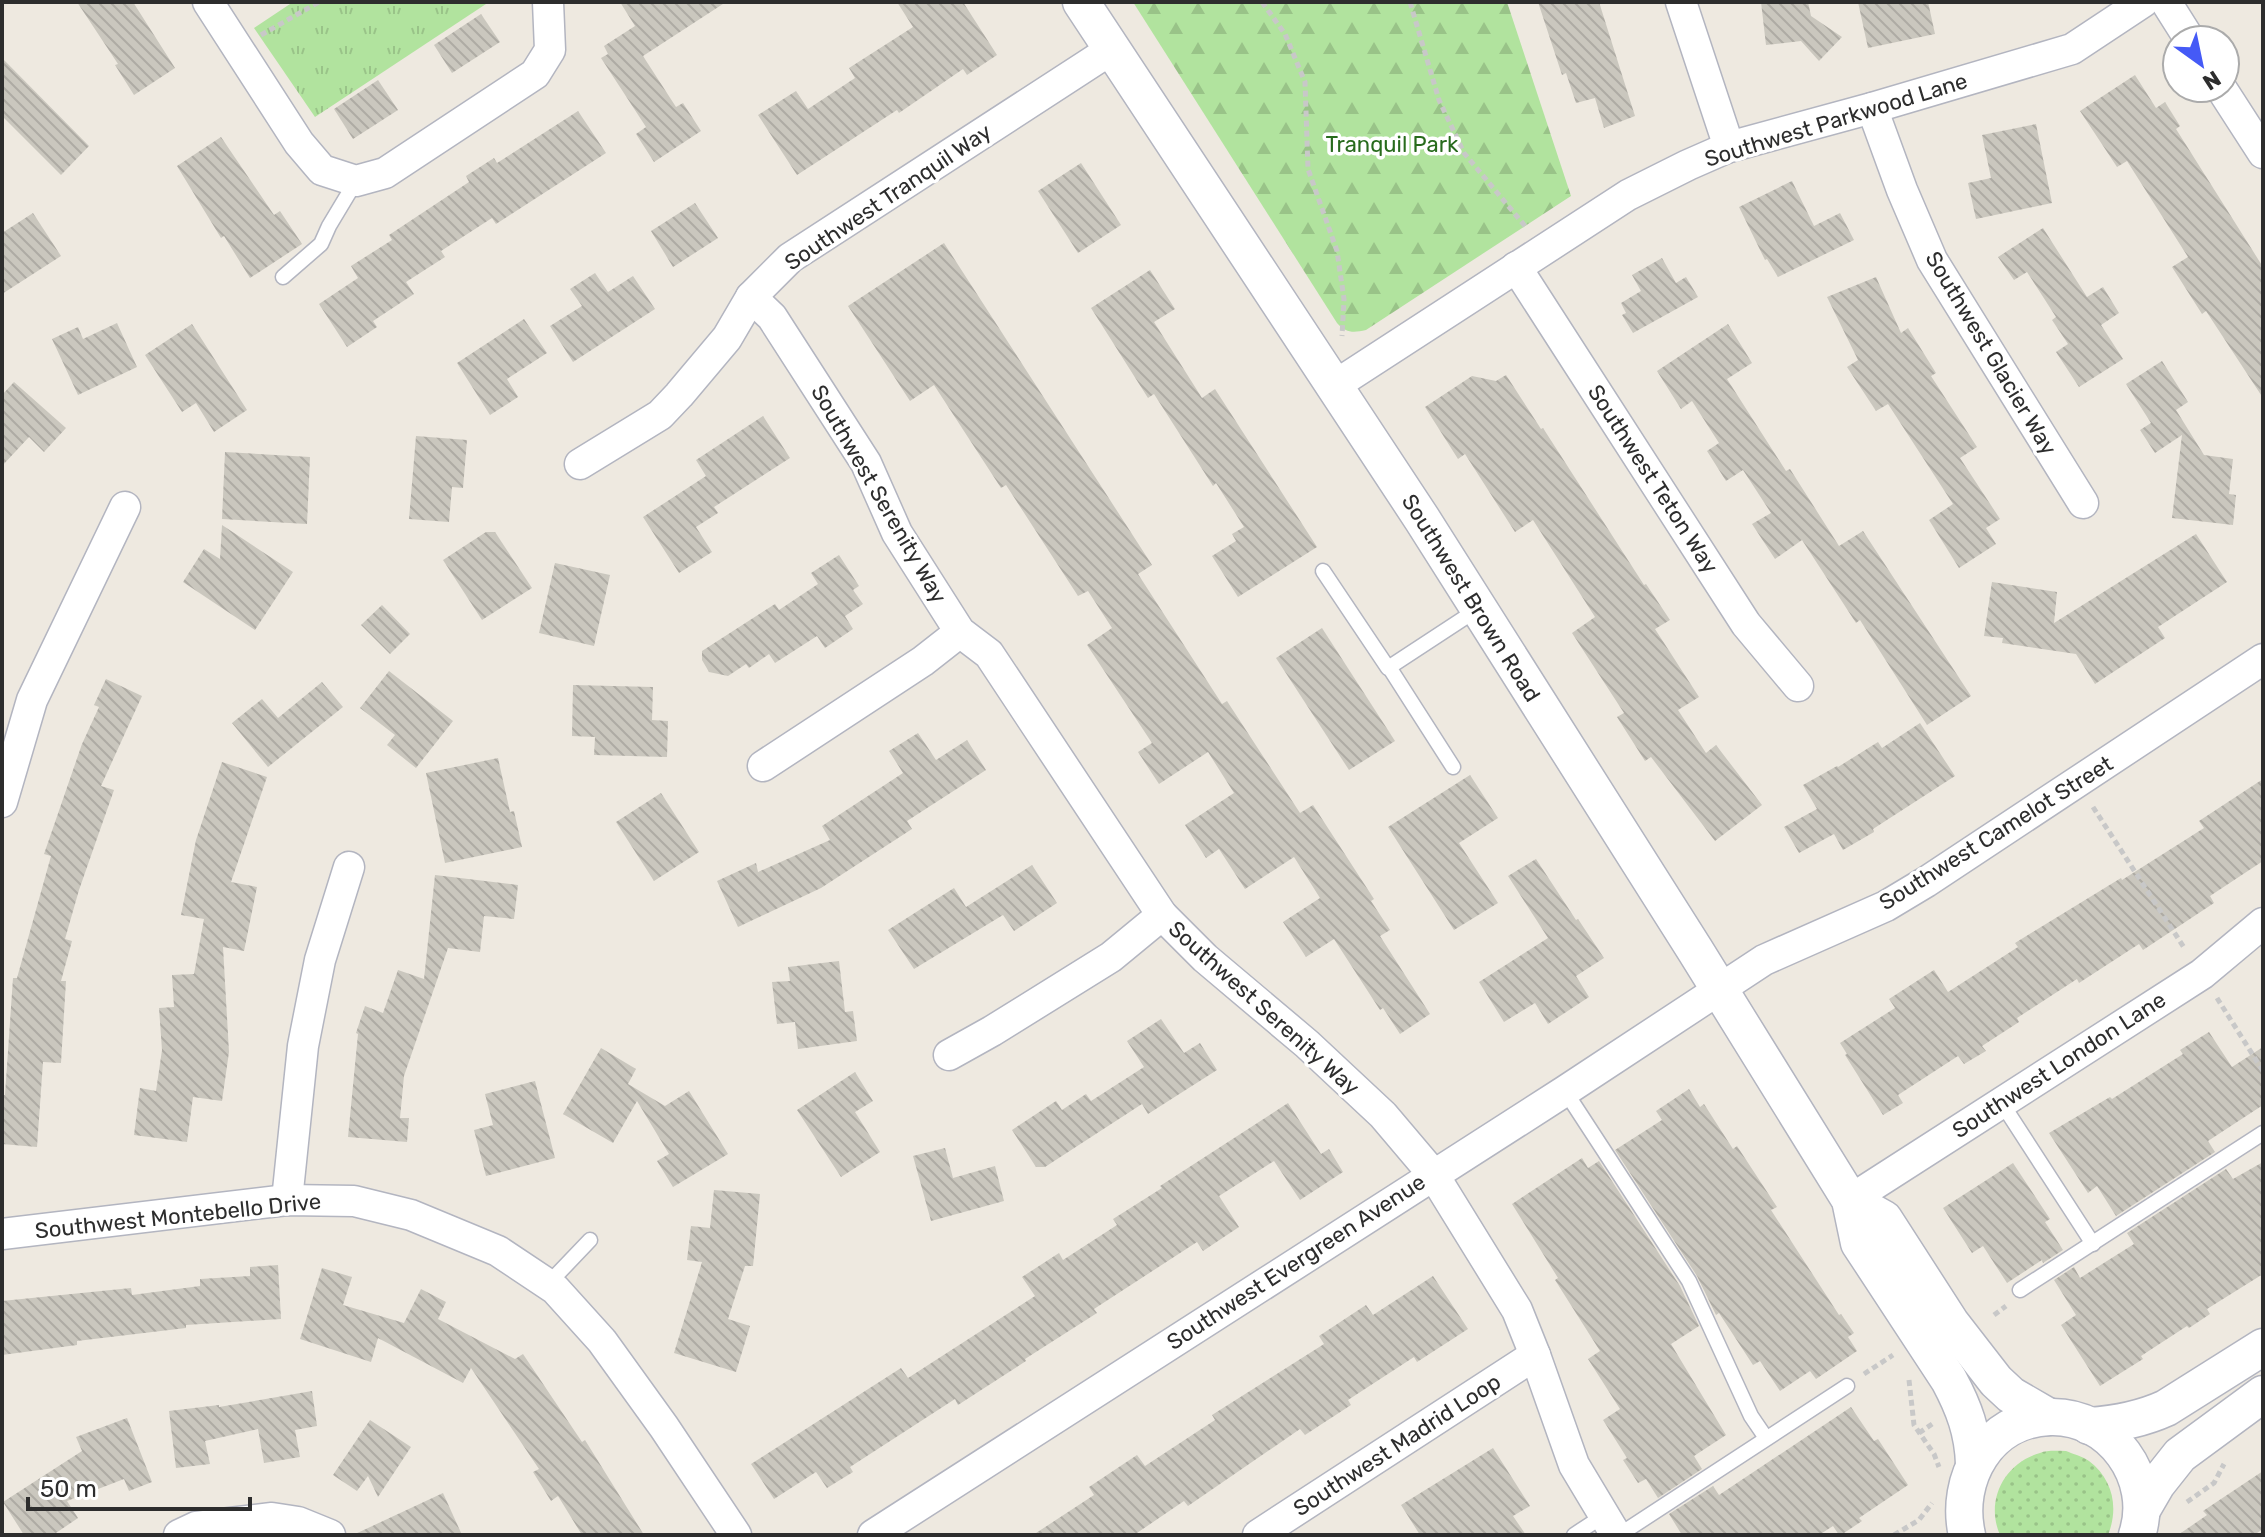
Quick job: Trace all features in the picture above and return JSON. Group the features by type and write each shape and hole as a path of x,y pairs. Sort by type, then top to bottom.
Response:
{"street":[{"path":"208,2 299,143 322,170 356,181 385,173 535,74 550,50 548,2"},
{"name":"Southwest Brown Road","path":"1081,2 1478,609 1850,1200 1859,1243 1962,1404 1973,1441 1974,1464"},
{"path":"1681,2 1729,147"},
{"name":"Southwest Parkwood Lane","path":"1334,386 1628,195 1729,147 2072,49 2143,2"},
{"path":"2166,2 2180,24"},
{"name":"Southwest Tranquil Way","path":"580,464 660,415 727,338 751,297 790,258 1112,49"},
{"path":"2231,104 2263,153"},
{"name":"Southwest Glacier Way","path":"1872,108 1932,260 2083,503"},
{"name":"Southwest Teton Way","path":"1516,267 1746,624 1798,686"},
{"name":"Southwest Serenity Way","path":"751,297 772,317 866,463 897,533 960,632 989,654 1162,915 1205,958 1307,1044 1383,1115 1433,1174 1517,1310 1574,1465 1613,1529"},
{"path":"2,802 32,700 125,507"},
{"path":"763,766 923,661 960,632"},
{"name":"Southwest Camelot Street","path":"1719,990 1764,960 1886,906 1926,882 2263,659"},
{"path":"287,1200 306,1031 320,960 349,867"},
{"path":"949,1055 1111,957 1162,915"},
{"name":"Southwest London Lane","path":"1850,1200 2202,974 2263,923"},
{"name":"Southwest Evergreen Avenue","path":"873,1535 1719,990"},
{"name":"Southwest Montebello Drive","path":"2,1234 287,1200 354,1201 411,1215 498,1251 555,1289 602,1341 736,1535"},
{"name":"Southwest Brown Road","path":"1850,1200 1884,1219 1951,1323 1996,1381 2011,1395 2049,1417"},
{"path":"2089,1426 2114,1424 2154,1414 2263,1347"},
{"name":"Southwest Madrid Loop","path":"1258,1535 1535,1355"},
{"path":"2140,1521 2157,1484 2180,1455 2263,1394"},
{"path":"1922,1532 1955,1513 1974,1464 1986,1447 2027,1421 2049,1417 2076,1421 2105,1434 2128,1458 2136,1474 2140,1521"},
{"path":"179,1535 196,1527 272,1518 298,1522 330,1535"}],"lane":[{"path":"283,277 321,244 356,181"},
{"path":"1323,571 1453,767"},
{"path":"1389,667 1478,609"},
{"path":"1565,1091 1689,1281 1751,1416 1766,1438"},
{"path":"2001,1102 2093,1244"},
{"path":"2020,1290 2263,1133"},
{"path":"548,1284 590,1240"},
{"path":"1574,1535 1613,1529 1847,1386"}],"path":[{"path":"239,49 319,2"},
{"path":"1262,2 1285,34 1305,82 1308,169 1337,251 1343,286 1341,347"},
{"path":"1410,2 1439,100 1464,153 1544,249"},
{"path":"2077,782 2263,1071"},
{"path":"1847,1386 1893,1355"},
{"path":"1909,1379 1914,1425 1934,1454 1940,1477"},
{"path":"2184,1503 2214,1483"},
{"path":"1922,1532 1919,1520 1955,1513"},
{"path":"1894,1535 1922,1532"},
{"path":"1910,1535 1922,1532"}],"green space":[{"path":"293,2 489,2 315,117 254,28"},
{"name":"Tranquil Park","path":"1133,2 1507,2 1571,196 1366,330 1347,330 1337,323"},
{"path":"2046,1451 2066,1451 2089,1461 2104,1476 2113,1504 2108,1535 2000,1535 1995,1509 2001,1485 2008,1474 2027,1458"}],"building":[{"path":"77,2 133,2 175,68 134,95 115,65 118,64"},
{"path":"620,2 726,2 643,56 676,107 683,103 701,131 654,162 636,134 646,127 601,58 608,54 604,46 635,26"},
{"path":"897,2 963,2 997,55 967,75 963,69 899,113 897,110 797,175 758,115 796,91 808,109 855,78 849,68 913,27"},
{"path":"1538,2 1599,2 1635,116 1604,128 1595,98 1576,103 1566,73 1562,75"},
{"path":"1761,2 1808,2 1811,16 1842,37 1819,61 1801,41 1766,45"},
{"path":"1858,2 1928,2 1935,34 1868,48"},
{"path":"481,14 500,42 452,73 434,45"},
{"path":"2,58 89,146 61,175 2,116"},
{"path":"2135,75 2156,108 2166,104 2180,126 2176,129 2263,267 2263,398 2206,311 2202,314 2172,267 2188,257 2127,161 2117,167 2080,111"},
{"path":"378,80 398,110 353,139 334,109"},
{"path":"578,111 606,153 496,224 492,218 441,251 445,257 406,282 414,294 373,321 377,327 347,347 319,304 358,278 351,266 392,240 389,235 469,182 466,176 494,158 497,163"},
{"path":"2036,124 2052,203 1976,219 1968,183 1991,178 1982,135"},
{"path":"221,137 274,215 280,211 302,244 250,278 224,236 221,238 177,166"},
{"path":"1081,163 1121,225 1078,253 1038,191"},
{"path":"1792,181 1814,226 1840,213 1854,240 1778,277 1765,260 1739,207"},
{"path":"695,203 718,238 673,267 651,231"},
{"path":"33,213 61,256 2,294 2,233"},
{"path":"2043,228 2087,297 2103,287 2119,313 2101,325 2123,359 2079,387 2056,352 2068,344 2052,320 2056,317 2027,272 2014,280 1998,257"},
{"path":"944,243 1152,565 1138,574 1222,704 1227,701 1300,813 1313,805 1374,899 1371,901 1390,930 1380,936 1430,1014 1400,1034 1383,1008 1380,1010 1334,939 1306,957 1283,922 1320,898 1294,857 1245,889 1219,849 1206,858 1185,825 1234,793 1208,752 1159,784 1138,752 1152,743 1087,645 1112,628 1088,591 1078,596 1006,485 1001,488 934,385 910,401 848,306"},
{"path":"1662,258 1676,283 1686,277 1698,297 1633,333 1622,315 1626,313 1621,303 1641,291 1632,275"},
{"path":"1150,270 1175,309 1154,322 1202,398 1215,389 1317,547 1238,597 1212,556 1236,541 1232,534 1244,527 1216,483 1213,486 1154,394 1148,398 1091,308"},
{"path":"595,273 608,292 633,276 655,309 573,362 550,326 582,306 570,289"},
{"path":"1876,277 1901,333 1908,328 1936,373 1931,376 1977,447 1960,458 2000,519 1986,528 1996,544 1959,568 1929,520 1953,504 1888,404 1876,411 1847,367 1858,360 1827,297"},
{"path":"524,319 547,353 507,379 518,397 490,415 457,363"},
{"path":"117,323 137,367 78,395 52,339 78,327 83,339"},
{"path":"192,324 247,410 214,432 196,403 182,412 145,355"},
{"path":"1728,324 1752,363 1727,379 1786,471 1790,469 1839,546 1863,531 1971,696 1927,725 1860,620 1856,623 1802,540 1775,559 1752,524 1771,513 1743,470 1726,481 1707,451 1719,443 1692,401 1681,409 1657,371"},
{"path":"2162,361 2188,402 2176,410 2204,455 2233,459 2229,494 2236,495 2233,525 2172,518 2182,435 2155,453 2140,430 2151,423 2126,384"},
{"path":"1506,375 1670,620 1655,629 1699,697 1678,710 1706,753 1716,745 1762,805 1715,841 1651,757 1645,761 1617,717 1624,713 1572,633 1595,617 1533,520 1515,532 1465,454 1458,459 1425,407 1472,376 1496,381"},
{"path":"14,382 66,428 44,452 29,437 2,466 2,395"},
{"path":"763,416 790,458 714,507 718,513 696,527 712,552 679,573 643,517 706,476 696,460"},
{"path":"416,436 467,440 463,488 452,487 449,522 409,519"},
{"path":"225,452 310,457 307,524 222,519"},
{"path":"222,525 293,572 255,630 183,582 204,549 220,559"},
{"path":"486,532 495,532 532,588 482,620 443,560"},
{"path":"2196,534 2227,582 2158,627 2165,638 2095,684 2076,654 2002,643 2003,638 1984,636 1992,582 2057,592 2054,623"},
{"path":"839,555 859,586 853,590 863,604 845,616 853,629 825,648 817,636 775,663 769,654 749,668 746,664 728,676 709,672 702,660 702,651 775,604 779,610 818,584 811,573"},
{"path":"555,563 610,575 594,646 539,633"},
{"path":"382,605 410,634 390,654 361,625"},
{"path":"1322,628 1395,741 1349,770 1276,658"},
{"path":"389,671 453,721 416,768 387,745 395,735 360,708"},
{"path":"106,679 142,696 101,786 114,790 65,939 72,941 61,981 66,981 61,1063 43,1062 37,1147 2,1144 2,1095 5,1095 13,978 17,978 51,856 44,854 82,744 99,707 94,705"},
{"path":"322,682 343,707 268,767 232,723 262,699 278,718"},
{"path":"573,685 653,687 652,720 668,721 667,757 594,755 595,737 572,736"},
{"path":"1920,723 1955,776 1843,850 1834,834 1799,853 1784,827 1817,809 1803,785 1878,742 1882,748"},
{"path":"918,733 936,760 967,740 986,770 907,821 912,829 821,888 738,927 717,881 756,863 758,872 830,840 822,826 903,773 889,751"},
{"path":"498,758 510,812 514,811 522,847 445,863 426,773"},
{"path":"222,762 267,777 231,882 257,887 244,951 223,947 229,1052 222,1101 193,1097 187,1142 134,1135 140,1088 156,1091 162,1050 159,1008 174,1007 172,975 194,974 204,919 181,915 196,840"},
{"path":"1470,775 1498,818 1459,843 1498,903 1454,930 1388,827"},
{"path":"2263,779 2263,861 2210,896 2214,903 2143,950 2139,944 2017,1018 2019,1022 1982,1046 1986,1051 1964,1064 1958,1056 1898,1095 1903,1103 1883,1115 1840,1043 1895,1008 1889,999 1934,970 1948,992 2018,947 2015,943 2204,828 2199,821"},
{"path":"661,793 699,852 654,881 616,822"},
{"path":"1536,859 1604,958 1576,976 1589,997 1548,1024 1535,1003 1504,1022 1479,982 1548,938 1508,876"},
{"path":"1032,865 1057,903 1014,931 1003,915 914,969 888,930 954,888 966,907"},
{"path":"435,875 518,885 514,919 484,916 480,952 448,948 404,1076 400,1118 409,1118 407,1142 348,1137 356,1033 365,1006 383,1013 398,970 424,979"},
{"path":"839,961 845,1012 853,1011 857,1041 798,1049 795,1022 777,1024 772,982 790,981 788,967"},
{"path":"1161,1019 1184,1053 1200,1043 1217,1070 1148,1114 1142,1104 1045,1167 1036,1167 1012,1130 1056,1101 1062,1110 1086,1094 1091,1101 1144,1067 1127,1041"},
{"path":"2209,1032 2232,1067 2263,1047 2263,1105 2208,1141 2215,1152 2116,1216 2097,1186 2088,1193 2049,1133 2110,1097 2112,1099 2183,1054 2180,1050"},
{"path":"601,1048 636,1069 628,1084 665,1106 689,1091 728,1154 673,1187 657,1161 669,1154 637,1101 613,1143 563,1114"},
{"path":"855,1072 873,1101 855,1112 880,1152 841,1177 797,1110"},
{"path":"535,1081 555,1158 486,1176 474,1130 493,1125 485,1094"},
{"path":"1689,1089 1700,1107 1704,1104 1733,1149 1737,1146 1777,1207 1771,1210 1854,1333 1848,1337 1857,1351 1816,1379 1810,1371 1780,1391 1760,1361 1753,1365 1719,1313 1716,1315 1697,1276 1615,1150 1662,1120 1656,1111"},
{"path":"1288,1103 1321,1154 1329,1149 1343,1172 1300,1200 1274,1161 1219,1196 1239,1227 1203,1251 1197,1242 1094,1309 1097,1313 1026,1361 958,1405 955,1399 850,1467 853,1472 827,1488 816,1472 774,1499 751,1464 901,1368 908,1378 1035,1296 1022,1277 1059,1253 1063,1260 1117,1225 1113,1219"},
{"path":"945,1148 953,1178 995,1166 1004,1201 931,1221 913,1156"},
{"path":"1582,1158 1588,1168 1599,1161 1680,1286 1699,1326 1671,1344 1726,1435 1694,1456 1702,1469 1658,1498 1646,1479 1638,1483 1623,1460 1627,1458 1603,1420 1620,1409 1588,1359 1600,1351 1512,1204"},
{"path":"2263,1162 2263,1274 2207,1309 2210,1314 2141,1356 2143,1359 2100,1386 2061,1325 2076,1315 2054,1280 2074,1267 2080,1278 2134,1244 2127,1233 2226,1169 2233,1179"},
{"path":"2013,1163 2050,1219 2045,1222 2063,1250 2007,1283 1983,1246 1972,1253 1943,1208"},
{"path":"714,1190 760,1194 753,1266 745,1266 728,1319 750,1326 736,1372 674,1353 702,1262 687,1260 691,1226 710,1228"},
{"path":"278,1265 281,1319 186,1325 186,1328 77,1341 77,1345 2,1355 2,1301 131,1288 132,1295 200,1286 200,1279 250,1276 250,1267"},
{"path":"322,1268 352,1277 343,1305 404,1323 421,1289 446,1302 438,1319 515,1359 523,1354 582,1442 585,1440 644,1535 582,1535 558,1496 551,1501 533,1472 539,1469 471,1368 463,1383 378,1338 371,1362 300,1339"},
{"path":"1433,1276 1468,1329 1417,1362 1414,1357 1348,1400 1351,1405 1305,1435 1300,1429 1188,1506 1184,1501 1134,1535 1033,1535 1094,1495 1089,1487 1137,1455 1145,1466 1215,1420 1212,1415 1324,1344 1319,1336 1366,1305 1373,1315"},
{"path":"312,1391 317,1426 295,1430 300,1457 264,1463 258,1429 205,1441 210,1464 176,1468 169,1411 219,1407"},
{"path":"1851,1407 1874,1441 1878,1439 1908,1485 1859,1518 1862,1521 1841,1535 1833,1526 1819,1535 1682,1535 1669,1514 1713,1486 1719,1495"},
{"path":"127,1418 152,1482 129,1491 124,1479 67,1501 78,1518 53,1535 24,1535 3,1502 82,1451 76,1437"},
{"path":"370,1420 411,1447 378,1497 368,1476 357,1491 333,1475"},
{"path":"1493,1448 1530,1506 1513,1516 1526,1535 1420,1535 1401,1505"},
{"path":"2263,1471 2263,1529 2254,1535 2178,1535 2207,1515 2203,1511"},
{"path":"443,1493 462,1535 353,1535"}]}
